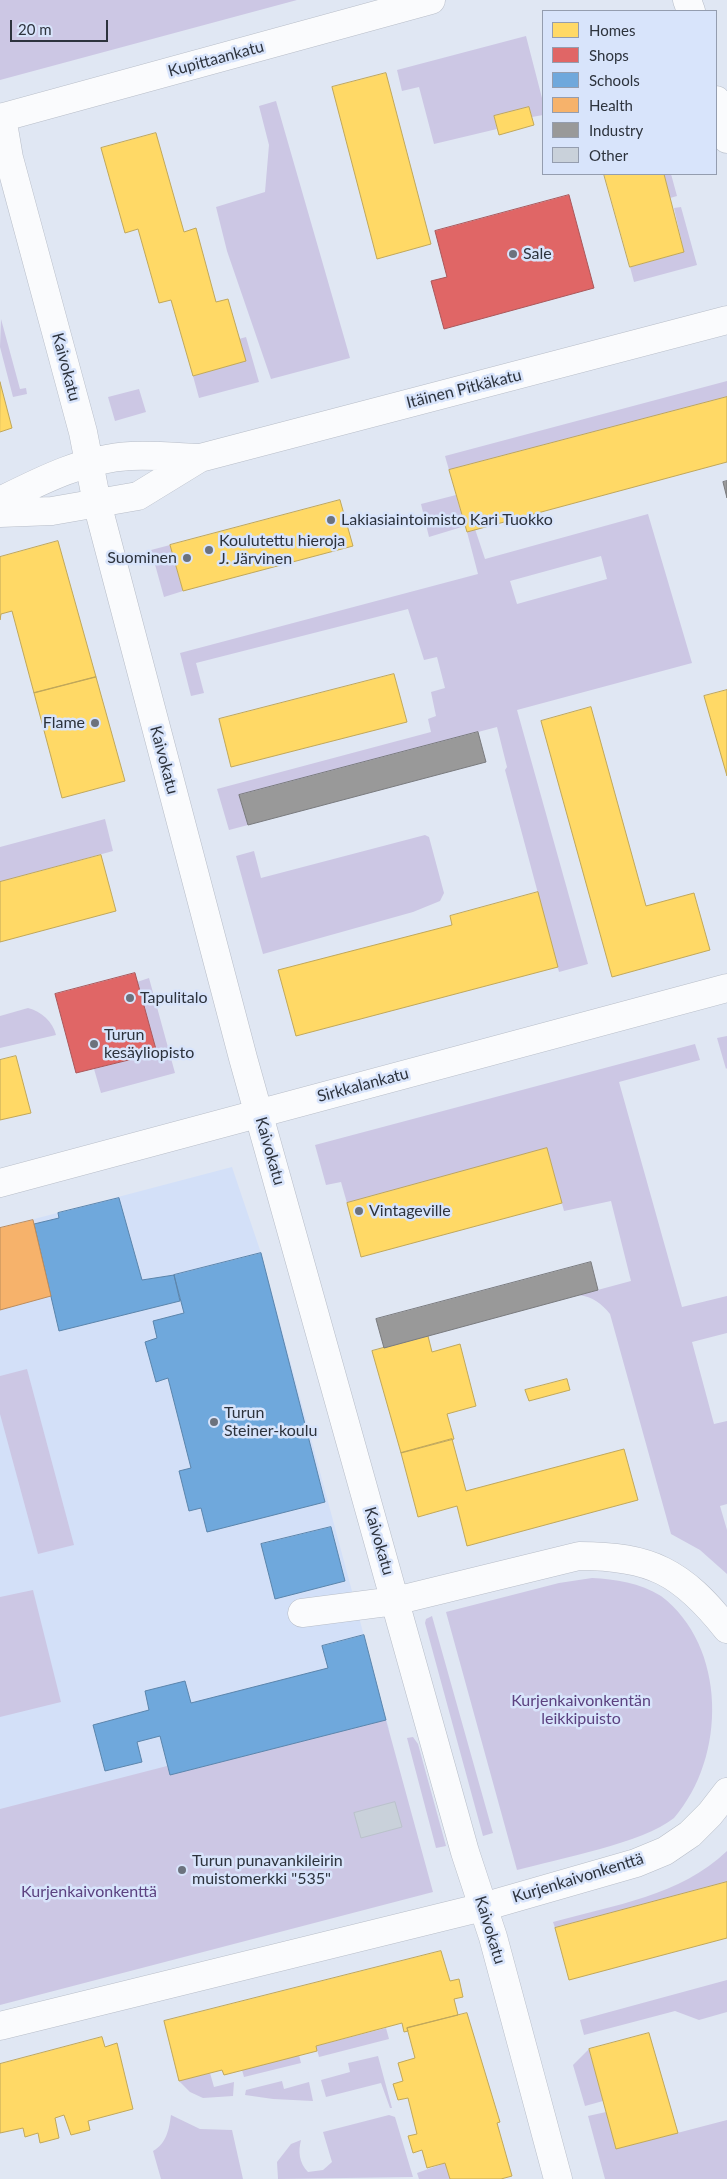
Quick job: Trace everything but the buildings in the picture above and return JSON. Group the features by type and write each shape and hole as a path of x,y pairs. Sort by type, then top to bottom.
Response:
{"street":[{"name":"Kupittaankatu","path":"1,118 431,0"},
{"path":"717,104 727,139"},
{"name":"Kaivokatu","path":"1,118 9,158 66,366 90,464 97,503 179,818 259,1113 558,2179"},
{"name":"Itäinen Pitkäkatu","path":"0,501 42,480 90,464 129,456 200,458 727,320"},
{"name":"Itäinen Pitkäkatu","path":"0,513 52,511 138,496 200,458"},
{"name":"Sirkkalankatu","path":"0,1183 727,988"},
{"path":"302,1613 395,1601 570,1557 610,1556 635,1559 671,1575 705,1604 727,1629"},
{"name":"Kurjenkaivonkenttä","path":"0,2026 483,1907 636,1863 665,1851 690,1834 710,1814 727,1792"}],"shaded area":[{"path":"232,1167 262,1256 389,1729 0,1823 0,1228"}],"green space":[{"path":"0,0 297,0 0,80"},
{"path":"526,36 542,98 542,115 532,117 529,107 494,116 497,129 434,144 419,87 402,91 397,70"},
{"path":"276,101 350,358 271,379 227,251 216,207 265,192 269,145 259,106"},
{"path":"664,175 671,175 677,196 670,198"},
{"path":"681,207 697,265 634,282 630,267 684,252 674,208"},
{"path":"1,319 20,389 26,388 27,394 13,397 0,347"},
{"path":"246,337 259,382 199,398 193,376 245,361 239,339"},
{"path":"727,381 727,397 449,470 445,456"},
{"path":"139,389 146,412 115,421 108,397"},
{"path":"456,495 465,526 429,537 421,504"},
{"path":"648,514 692,663 517,710 588,964 559,972 505,770 507,767 497,727 240,795 248,825 229,830 217,789 431,732 428,719 436,716 431,692 445,688 437,657 424,660 408,609 196,663 204,693 191,696 180,653 478,574 467,532 475,529 485,559","holes":["601,556 607,579 517,604 510,581"]},
{"path":"170,545 183,591 164,597 151,550"},
{"path":"105,819 113,851 0,882 0,847"},
{"path":"425,835 429,837 444,893 440,901 413,912 263,954 236,856 254,851 261,878"},
{"path":"149,978 175,1073 101,1093 94,1069 157,1053 137,982"},
{"path":"28,1008 46,1018 56,1035 0,1048 0,1016"},
{"path":"727,1036 727,1068 726,1069 717,1038"},
{"path":"695,1044 700,1060 619,1082 682,1307 727,1296 727,1333 692,1342 714,1424 727,1421 727,1504 720,1506 727,1530 727,1574 700,1550 671,1534 610,1314 596,1301 579,1295 631,1281 611,1201 564,1211 547,1149 347,1203 341,1182 326,1185 315,1145"},
{"path":"27,1369 74,1545 38,1554 0,1414 0,1376"},
{"name":"Kurjenkaivonkentän leikkipuisto","path":"592,1578 627,1582 645,1588 661,1596 683,1617 698,1643 708,1672 712,1703 711,1734 704,1765 691,1793 674,1818 660,1827 622,1843 517,1870 446,1612 559,1583"},
{"path":"33,1590 61,1702 0,1717 0,1597"},
{"path":"432,1616 493,1833 483,1836 425,1623 426,1619"},
{"name":"Kurjenkaivonkenttä","path":"386,1720 433,1892 0,2005 0,1809 167,1766 170,1775"},
{"path":"413,1737 418,1744 446,1846 436,1848 407,1738"},
{"path":"727,1851 727,1882 555,1928 553,1922 622,1904 667,1889 689,1879"},
{"path":"727,1980 727,2012 699,2020 675,2011 584,2035 580,2020"},
{"path":"386,2028 389,2039 319,2057 316,2046"},
{"path":"589,2049 603,2101 585,2106 573,2065"},
{"path":"299,2055 301,2063 244,2077 242,2070"},
{"path":"378,2056 392,2108 390,2108 381,2083 326,2097 321,2080 350,2072 348,2063"},
{"path":"210,2073 214,2087 234,2082 233,2096 203,2098 190,2092 179,2081"},
{"path":"282,2081 284,2089 309,2082 313,2101 273,2099 245,2095 246,2090"},
{"path":"606,2112 616,2149 727,2120 727,2179 605,2179 588,2116"},
{"path":"171,2115 200,2129 232,2130 243,2179 161,2179 153,2151 164,2140"},
{"path":"389,2115 395,2117 413,2177 278,2179 277,2162 291,2144 301,2140 300,2157 308,2172 323,2170 332,2162 323,2132"},
{"path":"445,2163 450,2179 419,2179 417,2173"}],"place":[{"name":"Sale","path":"513,254"},
{"name":"Lakiasiaintoimisto Kari Tuokko","path":"331,520"},
{"name":"Koulutettu hieroja J. Järvinen","path":"209,550"},
{"name":"Suominen","path":"187,558"},
{"name":"Flame","path":"95,723"},
{"name":"Tapulitalo","path":"130,998"},
{"name":"Turun kesäyliopisto","path":"94,1044"},
{"name":"Vintageville","path":"359,1211"},
{"name":"Turun Steiner-koulu","path":"214,1422"},
{"name":"Turun punavankileirin muistomerkki \"535\"","path":"182,1870"}]}
